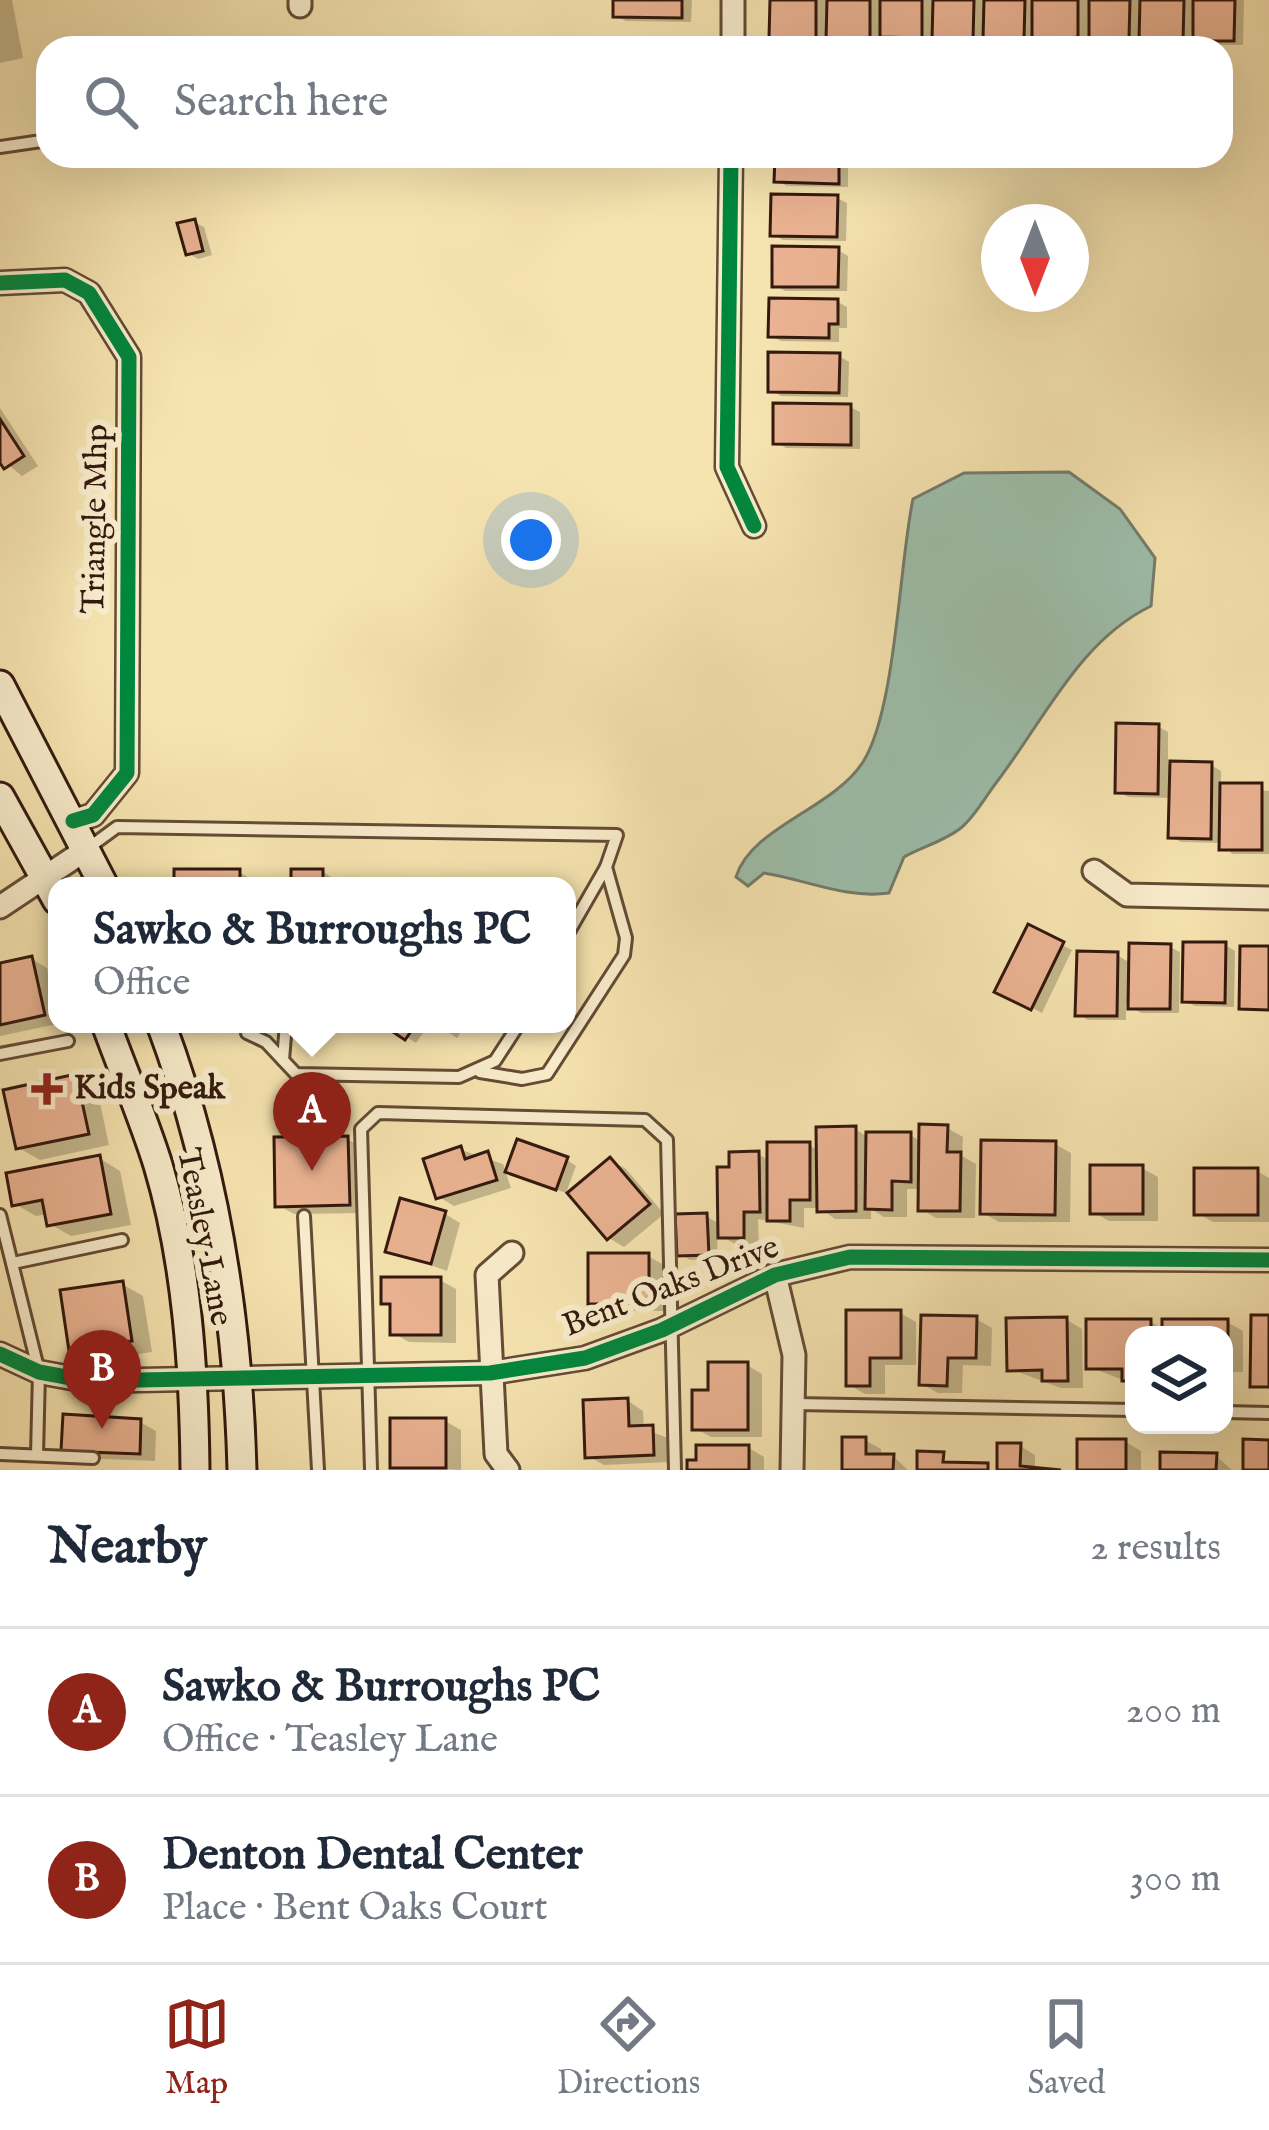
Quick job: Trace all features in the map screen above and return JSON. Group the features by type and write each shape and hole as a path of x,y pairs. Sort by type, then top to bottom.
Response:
{"main road":[{"path":"0,685 100,877"},
{"path":"0,796 48,881"},
{"name":"Teasley Lane","path":"109,1033 158,1166 194,1381 195,1470"},
{"name":"Teasley Lane","path":"164,1033 198,1138 224,1250 239,1380 242,1470"}],"street":[{"path":"733,36 734,0"},
{"path":"731,168 727,467 754,526"},
{"name":"Triangle Mhp","path":"0,284 65,280 88,293 129,357 127,773 93,815 73,821"},
{"path":"62,877 87,849"},
{"path":"1094,871 1127,895 1269,898"},
{"path":"0,908 48,890"},
{"path":"508,1470 496,1454 487,1275 512,1252"},
{"name":"Bent Oaks Drive","path":"0,1354 39,1372 88,1381 490,1373 585,1358 670,1325 776,1275 875,1256 1269,1260"},
{"path":"776,1275 791,1330 792,1470"}],"lane":[{"path":"0,147 36,142"},
{"path":"87,849 117,827 617,835 606,867 576,919"},
{"path":"576,1030 624,955 626,938 606,867"},
{"path":"248,1033 296,1074 459,1077 480,1072 522,1079 548,1074 574,1033"},
{"path":"283,1060 285,1033"},
{"path":"480,1072 495,1061 513,1033"},
{"path":"0,1054 68,1041"},
{"path":"371,1470 361,1129 378,1113 645,1120 667,1140 675,1470"},
{"path":"0,1215 39,1372 37,1455"},
{"path":"304,1216 309,1378 318,1470"},
{"path":"13,1263 122,1240"},
{"path":"795,1404 1125,1410"},
{"path":"1233,1412 1269,1413"},
{"path":"0,1454 93,1458"}],"shaded area":[{"path":"1069,472 1120,509 1155,558 1151,606 1103,639 1065,684 971,817 949,836 904,857 889,893 842,891 764,873 748,886 736,877 758,845 833,793 863,762 890,673 913,499 964,473"}],"building":[{"path":"613,0 682,0 682,18 613,17"},
{"path":"770,0 816,0 816,36 769,36"},
{"path":"827,0 870,0 870,36 826,36"},
{"path":"880,0 922,0 922,36 880,36"},
{"path":"933,0 974,0 973,36 932,36"},
{"path":"984,0 1025,0 1024,36 983,36"},
{"path":"1032,0 1078,0 1078,36 1032,36"},
{"path":"1089,0 1130,0 1129,36 1089,36"},
{"path":"1140,0 1184,0 1183,36 1139,36"},
{"path":"1193,0 1235,0 1234,41 1233,36 1193,36"},
{"path":"775,168 839,168 839,184 774,182"},
{"path":"771,194 838,195 837,237 770,236"},
{"path":"195,219 203,251 186,255 177,223"},
{"path":"772,246 839,247 838,287 772,287"},
{"path":"769,298 838,299 838,324 829,324 829,338 768,337"},
{"path":"768,352 840,353 839,393 768,392"},
{"path":"773,403 851,404 851,445 773,444"},
{"path":"0,419 24,456 4,469 0,463"},
{"path":"1116,723 1159,724 1158,794 1115,793"},
{"path":"1170,761 1212,762 1211,839 1168,838"},
{"path":"1220,783 1262,783 1262,850 1219,850"},
{"path":"174,869 240,869 240,877 174,877"},
{"path":"291,869 323,869 323,877 291,877"},
{"path":"1028,924 1064,942 1031,1010 994,992"},
{"path":"1183,942 1226,942 1225,1003 1182,1002"},
{"path":"1129,943 1171,944 1170,1009 1128,1009"},
{"path":"1240,946 1269,946 1269,1010 1239,1009"},
{"path":"1077,951 1118,952 1117,1016 1075,1016"},
{"path":"32,956 45,1015 0,1025 0,963"},
{"path":"76,1074 89,1134 16,1149 3,1090"},
{"path":"919,1124 948,1125 947,1152 961,1152 960,1211 918,1211"},
{"path":"856,1126 856,1211 817,1212 816,1127"},
{"path":"866,1132 911,1132 911,1182 892,1181 892,1210 865,1209"},
{"path":"348,1136 350,1205 275,1207 274,1137"},
{"path":"517,1139 568,1157 556,1190 505,1172"},
{"path":"981,1140 1056,1141 1055,1215 980,1214"},
{"path":"767,1142 810,1142 810,1200 790,1200 790,1221 767,1221"},
{"path":"461,1146 465,1159 488,1151 497,1180 436,1199 423,1159"},
{"path":"759,1151 760,1212 744,1212 744,1238 718,1238 717,1167 729,1167 729,1152"},
{"path":"100,1155 111,1214 47,1226 42,1200 12,1206 6,1173"},
{"path":"610,1157 650,1204 607,1240 567,1193"},
{"path":"1090,1165 1143,1165 1143,1214 1090,1214"},
{"path":"1194,1168 1258,1168 1258,1215 1194,1215"},
{"path":"400,1198 446,1211 431,1264 385,1252"},
{"path":"707,1213 709,1255 677,1256 675,1214"},
{"path":"588,1253 649,1253 649,1304 588,1304"},
{"path":"381,1277 441,1277 441,1335 390,1335 390,1304 381,1304"},
{"path":"123,1281 132,1341 69,1351 60,1290"},
{"path":"846,1310 901,1310 901,1358 870,1358 870,1386 846,1386"},
{"path":"921,1315 977,1316 976,1358 948,1358 947,1386 919,1385"},
{"path":"1251,1315 1269,1315 1269,1387 1250,1387"},
{"path":"1067,1317 1068,1381 1042,1381 1042,1370 1007,1371 1006,1318"},
{"path":"1086,1319 1151,1319 1151,1326 1125,1326 1125,1381 1122,1369 1086,1369"},
{"path":"1162,1319 1228,1319 1228,1326 1162,1326"},
{"path":"708,1362 748,1362 748,1430 692,1430 692,1390 708,1390"},
{"path":"628,1398 629,1426 653,1425 654,1455 585,1458 583,1400"},
{"path":"63,1414 141,1419 140,1454 61,1451"},
{"path":"390,1418 446,1418 446,1468 390,1468"},
{"path":"842,1437 866,1437 866,1454 894,1454 893,1470 842,1470"},
{"path":"1077,1439 1126,1439 1126,1470 1077,1470"},
{"path":"1243,1439 1269,1440 1269,1470 1243,1470"},
{"path":"997,1443 1021,1443 1020,1466 1061,1470 997,1470"},
{"path":"696,1445 749,1445 749,1470 687,1470 687,1460 696,1460"},
{"path":"917,1451 944,1452 943,1462 988,1463 988,1470 917,1470"},
{"path":"1160,1452 1217,1453 1216,1470 1160,1470"}],"cycle path":[{"path":"731,168 727,467 754,526"},
{"path":"0,283 65,280 89,293 129,357 127,773 93,815 73,821"},
{"path":"0,1354 39,1372 88,1381 490,1373 585,1358 662,1330 775,1275 850,1257 1269,1260"}],"place":[{"name":"Kids Speak","path":"47,1089"},
{"name":"Sawko & Burroughs PC","path":"312,1171"},
{"name":"Denton Dental Center","path":"102,1429"}]}
